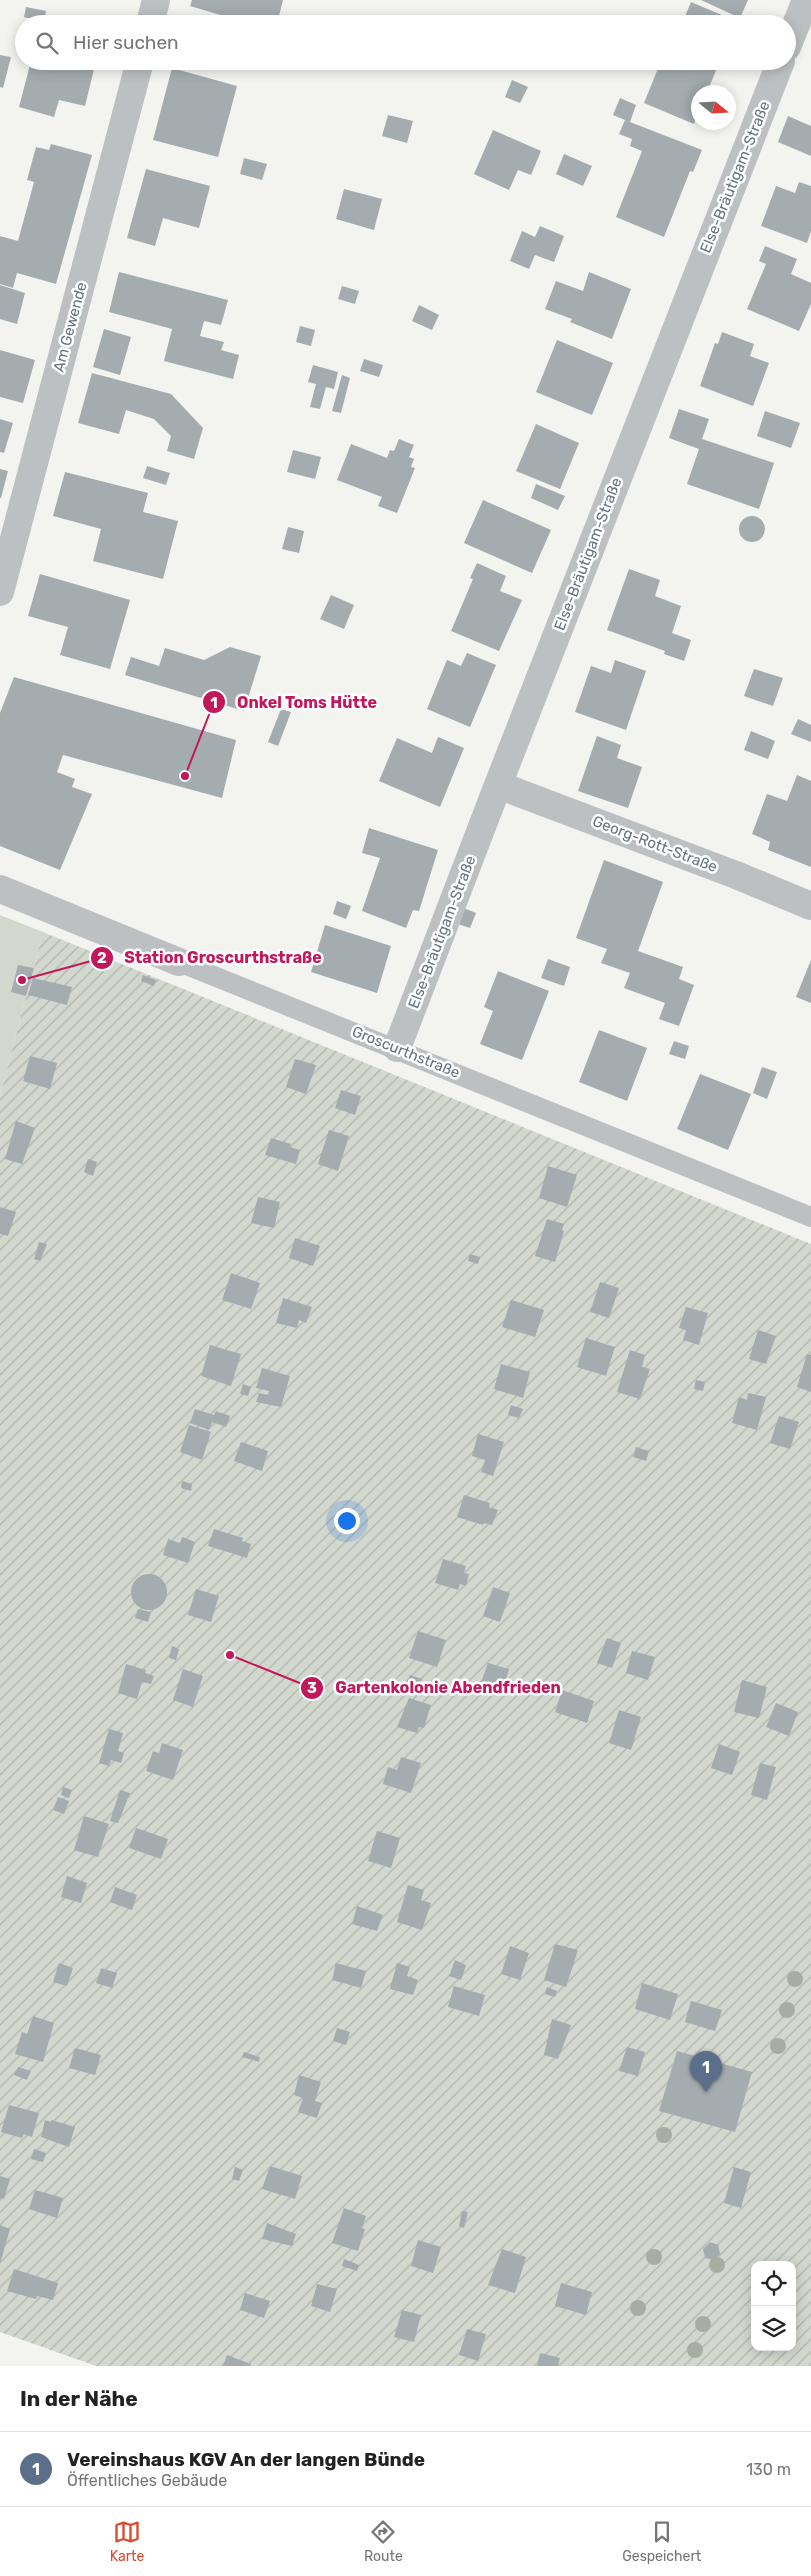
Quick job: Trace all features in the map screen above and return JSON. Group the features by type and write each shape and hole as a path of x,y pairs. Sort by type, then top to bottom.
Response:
{"street":[{"path":"152,15 156,0"},
{"path":"796,25 806,0"},
{"name":"Am Gewende","path":"2,575 138,70"},
{"name":"Else-Bräutigam-Straße","path":"397,1048 777,70"},
{"name":"Georg-Rott-Straße","path":"498,785 736,875 811,906"},
{"name":"Groscurthstraße","path":"0,889 180,962"}],"lane":[{"name":"Groscurthstraße","path":"180,962 397,1048 811,1217"}],"shaded area":[{"path":"0,915 43,932 0,1096"},
{"path":"43,932 811,1244 811,2366 96,2366 0,2332 0,1096"}],"building":[{"path":"192,0 283,0 279,15 220,15 190,6"},
{"path":"701,0 748,0 741,15 734,15"},
{"path":"691,2 722,15 686,15"},
{"path":"26,7 46,11 45,15 24,15"},
{"path":"0,55 11,57 3,88 0,87"},
{"path":"29,70 94,70 85,106 59,100 54,117 19,107"},
{"path":"171,70 179,70 237,86 218,157 153,140"},
{"path":"657,70 716,70 710,85 691,85 691,123 644,103"},
{"path":"512,80 528,87 520,103 505,97"},
{"path":"620,98 636,105 630,122 702,150 693,172 690,171 664,237 616,217 642,151 630,146 632,139 619,134 625,120 613,115"},
{"path":"388,115 413,121 407,143 382,136"},
{"path":"788,116 811,126 811,156 778,142"},
{"path":"493,130 541,151 531,175 518,170 509,190 474,174"},
{"path":"51,144 92,155 56,284 17,273 13,288 0,284 0,236 18,241 34,182 27,180 36,147 49,150"},
{"path":"564,154 592,166 583,186 556,174"},
{"path":"244,158 267,164 262,180 240,174"},
{"path":"146,169 210,186 199,228 163,218 155,246 127,238"},
{"path":"799,182 811,186 811,231 807,243 761,226 776,186 795,193"},
{"path":"344,189 382,199 374,230 336,219"},
{"path":"540,226 564,236 554,262 535,255 529,269 510,261 522,231 535,237"},
{"path":"765,246 797,259 791,274 811,283 811,304 799,331 747,309 766,264 759,261"},
{"path":"119,272 228,300 221,325 204,321 200,336 224,342 221,350 239,355 233,379 164,361 172,329 109,312"},
{"path":"589,272 631,289 612,339 570,322 572,319 545,309 556,281 583,291"},
{"path":"0,285 25,293 17,324 0,319"},
{"path":"342,286 359,291 355,304 338,299"},
{"path":"419,305 439,315 432,330 412,321"},
{"path":"300,326 315,330 311,346 296,342"},
{"path":"104,329 131,337 120,375 93,367"},
{"path":"722,332 754,344 750,356 769,363 753,406 700,386 715,343 718,344"},
{"path":"557,340 613,363 592,415 536,392"},
{"path":"0,350 35,360 23,403 0,397"},
{"path":"364,359 383,365 379,377 360,371"},
{"path":"313,365 338,372 334,389 326,387 320,409 310,407 316,384 308,382"},
{"path":"92,373 171,394 203,428 194,459 167,451 171,436 154,419 126,410 119,434 78,423"},
{"path":"342,375 350,378 341,413 332,411"},
{"path":"679,409 709,419 702,439 774,463 759,509 687,484 699,449 669,438"},
{"path":"765,411 800,423 791,448 757,436"},
{"path":"0,419 13,423 4,453 0,452"},
{"path":"536,424 579,443 560,489 516,471"},
{"path":"399,439 414,445 409,457 414,459 411,467 415,468 397,513 378,506 382,497 337,480 351,444 387,458 390,450 394,451"},
{"path":"293,450 321,457 315,479 287,472"},
{"path":"147,466 170,473 166,485 143,478"},
{"path":"0,469 8,471 1,498 0,498"},
{"path":"65,472 148,493 143,512 178,521 163,579 93,561 101,529 53,516"},
{"path":"536,484 565,496 558,510 531,498"},
{"path":"483,500 551,530 532,573 464,543"},
{"path":"752,516 761,520 765,529 761,538 752,542 743,538 739,529 743,520"},
{"path":"288,527 304,531 299,553 282,549"},
{"path":"477,563 506,576 500,591 522,600 499,651 451,631 473,579 470,578"},
{"path":"629,569 660,580 655,596 681,606 672,633 691,640 684,661 664,654 665,651 607,630"},
{"path":"40,574 130,600 110,669 60,655 68,627 28,616"},
{"path":"331,595 354,605 344,629 320,619"},
{"path":"230,647 261,656 244,711 125,675 131,657 159,666 165,648 204,660"},
{"path":"467,653 496,665 470,727 427,709 447,660 461,666"},
{"path":"615,660 646,671 626,730 575,712 591,666 611,673"},
{"path":"754,669 783,678 773,706 744,696"},
{"path":"14,677 236,740 222,798 63,755 57,772 75,779 72,787 92,794 60,870 0,846 0,713"},
{"path":"281,709 291,712 278,746 268,742"},
{"path":"798,719 811,725 811,742 791,734"},
{"path":"751,731 775,741 768,759 744,750"},
{"path":"597,736 621,745 617,758 642,767 628,808 578,791"},
{"path":"438,737 464,748 440,807 379,781 397,738 432,753"},
{"path":"797,775 811,781 811,867 768,850 770,842 752,834 767,794 787,801"},
{"path":"369,828 438,850 419,911 413,910 406,928 362,911 380,858 362,853"},
{"path":"604,860 663,882 638,951 683,967 679,979 694,985 679,1026 659,1019 665,1003 624,988 630,973 601,963 607,949 576,938"},
{"path":"337,901 351,906 346,919 333,914"},
{"path":"461,907 476,913 470,928 455,923"},
{"path":"325,925 391,946 377,993 311,972"},
{"path":"548,959 570,967 564,986 541,978"},
{"path":"811,960 811,1003 796,997"},
{"path":"18,965 34,968 26,996 11,992"},
{"path":"498,971 549,991 522,1060 480,1044 493,1011 484,1007"},
{"path":"143,975 156,980 154,986 141,981"},
{"path":"33,978 72,987 67,1005 28,995"},
{"path":"599,1030 647,1048 627,1101 579,1082"},
{"path":"674,1041 689,1046 685,1059 669,1054"},
{"path":"30,1056 57,1063 50,1089 23,1081"},
{"path":"295,1059 316,1065 306,1094 286,1087"},
{"path":"762,1067 777,1072 767,1099 753,1093"},
{"path":"700,1074 751,1094 728,1150 677,1129"},
{"path":"341,1090 361,1096 355,1115 335,1108"},
{"path":"16,1121 35,1128 22,1164 5,1159"},
{"path":"329,1130 349,1136 338,1171 318,1164"},
{"path":"271,1138 291,1144 290,1147 300,1150 296,1164 265,1155"},
{"path":"88,1159 97,1162 93,1176 84,1172"},
{"path":"548,1166 577,1175 567,1207 539,1198"},
{"path":"258,1197 280,1202 274,1228 251,1223"},
{"path":"0,1207 16,1212 8,1236 0,1234"},
{"path":"547,1219 564,1224 562,1230 564,1231 555,1262 535,1256"},
{"path":"295,1238 320,1246 313,1266 289,1258"},
{"path":"39,1242 47,1244 40,1261 34,1259"},
{"path":"470,1254 480,1257 478,1264 468,1261"},
{"path":"231,1273 260,1283 251,1309 222,1300"},
{"path":"600,1282 619,1288 609,1318 590,1312"},
{"path":"283,1298 312,1307 306,1323 299,1320 297,1328 276,1323"},
{"path":"511,1300 544,1310 535,1337 502,1327"},
{"path":"686,1307 708,1313 699,1345 683,1340 686,1330 679,1328"},
{"path":"758,1330 776,1336 766,1364 749,1359"},
{"path":"586,1338 615,1347 606,1376 577,1367"},
{"path":"210,1345 241,1354 231,1386 201,1376"},
{"path":"630,1350 645,1355 642,1367 650,1369 640,1399 617,1392"},
{"path":"807,1354 811,1355 811,1392 797,1387"},
{"path":"501,1364 530,1372 523,1398 494,1389"},
{"path":"262,1368 290,1376 281,1407 256,1402 259,1393 268,1395 269,1391 256,1388"},
{"path":"696,1380 705,1382 703,1391 694,1389"},
{"path":"243,1384 251,1387 248,1396 240,1394"},
{"path":"748,1393 766,1397 757,1430 732,1423 739,1397 747,1400"},
{"path":"511,1405 523,1409 519,1418 508,1415"},
{"path":"195,1409 214,1415 216,1411 230,1416 226,1427 212,1422 209,1430 190,1423"},
{"path":"779,1416 799,1422 790,1449 770,1443"},
{"path":"189,1425 211,1432 202,1460 180,1452"},
{"path":"478,1434 504,1442 493,1476 481,1472 485,1460 472,1456"},
{"path":"241,1442 268,1451 262,1471 234,1461"},
{"path":"636,1447 649,1451 646,1461 633,1457"},
{"path":"182,1481 192,1484 191,1491 181,1488"},
{"path":"464,1495 490,1503 489,1507 498,1510 492,1525 484,1523 483,1525 457,1517"},
{"path":"214,1529 243,1538 242,1541 251,1544 247,1558 208,1546"},
{"path":"182,1537 195,1542 188,1563 163,1555 168,1539 180,1543"},
{"path":"443,1559 466,1566 464,1573 469,1574 466,1586 460,1584 458,1590 435,1583"},
{"path":"149,1574 156,1575 162,1579 166,1585 166,1599 162,1605 156,1609 149,1610 142,1609 136,1605 132,1599 131,1592 132,1585 136,1579 142,1575"},
{"path":"493,1587 510,1593 500,1622 483,1616"},
{"path":"196,1589 219,1596 211,1622 188,1615"},
{"path":"138,1609 151,1612 148,1622 135,1618"},
{"path":"418,1631 446,1640 437,1667 409,1658"},
{"path":"607,1638 621,1643 612,1668 597,1663"},
{"path":"172,1646 179,1649 176,1660 169,1658"},
{"path":"632,1651 655,1657 648,1680 626,1673"},
{"path":"488,1663 509,1669 502,1695 479,1688"},
{"path":"126,1664 146,1670 145,1673 154,1676 151,1684 142,1682 137,1699 118,1693"},
{"path":"183,1669 203,1676 193,1707 173,1700"},
{"path":"410,1675 422,1679 419,1686 407,1682"},
{"path":"742,1680 767,1687 759,1718 734,1712"},
{"path":"562,1690 594,1701 587,1723 555,1712"},
{"path":"409,1698 431,1705 424,1728 419,1727 417,1733 397,1727"},
{"path":"776,1703 798,1712 789,1736 766,1727"},
{"path":"619,1710 641,1717 631,1750 609,1743"},
{"path":"109,1729 123,1733 118,1751 124,1753 121,1763 111,1760 109,1766 99,1763"},
{"path":"162,1743 183,1750 173,1780 146,1771 153,1751 159,1753"},
{"path":"719,1744 740,1752 732,1775 711,1768"},
{"path":"401,1757 421,1763 411,1793 383,1784 388,1767 397,1770"},
{"path":"760,1763 776,1767 767,1800 751,1795"},
{"path":"63,1787 72,1790 69,1798 61,1795"},
{"path":"120,1790 130,1793 118,1823 110,1821"},
{"path":"58,1797 69,1801 64,1814 53,1810"},
{"path":"84,1816 109,1824 98,1857 74,1850"},
{"path":"136,1828 168,1839 161,1859 129,1848"},
{"path":"377,1831 400,1838 391,1868 368,1861"},
{"path":"67,1876 87,1883 81,1903 61,1897"},
{"path":"408,1885 424,1890 421,1900 431,1903 422,1930 397,1922"},
{"path":"115,1887 137,1895 132,1910 110,1902"},
{"path":"357,1906 383,1915 377,1931 352,1924"},
{"path":"555,1944 578,1950 566,1987 544,1980"},
{"path":"510,1946 529,1953 520,1980 501,1974"},
{"path":"455,1960 466,1965 461,1980 449,1976"},
{"path":"59,1963 73,1968 67,1986 53,1982"},
{"path":"336,1963 366,1971 361,1988 332,1980"},
{"path":"397,1963 410,1967 407,1976 418,1980 413,1995 390,1989"},
{"path":"101,1968 117,1973 112,1988 96,1983"},
{"path":"642,1983 678,1994 670,2020 635,2009"},
{"path":"454,1986 485,1995 479,2016 448,2007"},
{"path":"547,1987 557,1991 555,1997 545,1994"},
{"path":"691,2001 722,2010 715,2031 685,2022"},
{"path":"33,2016 54,2023 43,2062 15,2054 22,2032 27,2034"},
{"path":"552,2019 571,2025 558,2059 544,2055"},
{"path":"337,2028 350,2032 346,2045 333,2041"},
{"path":"627,2047 645,2052 638,2076 619,2071"},
{"path":"75,2048 101,2055 95,2075 69,2068"},
{"path":"677,2051 752,2072 735,2132 659,2111"},
{"path":"244,2052 260,2057 259,2062 242,2057"},
{"path":"18,2067 31,2071 27,2080 14,2075"},
{"path":"299,2075 321,2082 315,2101 322,2103 317,2118 298,2112 303,2098 294,2095"},
{"path":"9,2105 39,2113 32,2137 24,2134 22,2138 1,2132"},
{"path":"45,2120 75,2127 69,2147 41,2137"},
{"path":"34,2149 46,2153 43,2162 31,2159"},
{"path":"270,2166 302,2176 295,2199 262,2189"},
{"path":"235,2167 243,2170 239,2181 232,2179"},
{"path":"734,2167 751,2172 741,2208 724,2203"},
{"path":"0,2176 10,2179 4,2199 0,2198"},
{"path":"35,2190 63,2198 57,2218 29,2209"},
{"path":"344,2208 366,2216 362,2228 365,2229 358,2251 332,2243"},
{"path":"462,2211 468,2212 464,2228 459,2226"},
{"path":"267,2223 296,2234 292,2246 262,2239"},
{"path":"0,2225 10,2229 0,2264"},
{"path":"418,2240 441,2247 433,2273 411,2266"},
{"path":"710,2242 718,2245 720,2254 714,2260 705,2258 703,2249"},
{"path":"502,2249 526,2257 515,2293 488,2285"},
{"path":"344,2259 359,2265 357,2271 342,2266"},
{"path":"14,2269 58,2283 53,2300 37,2296 36,2299 7,2291"},
{"path":"561,2283 592,2292 586,2315 555,2306"},
{"path":"317,2284 337,2289 330,2312 311,2306"},
{"path":"245,2293 270,2301 264,2318 240,2310"},
{"path":"402,2310 421,2315 414,2342 394,2337"},
{"path":"467,2329 486,2334 478,2361 459,2355"},
{"path":"540,2353 560,2358 558,2366 537,2366"},
{"path":"227,2355 251,2364 250,2366 223,2366"}],"place":[{"name":"Onkel Toms Hütte","path":"185,776"},
{"name":"Station Groscurthstraße","path":"22,980"},
{"name":"Gartenkolonie Abendfrieden","path":"230,1655"},
{"name":"Vereinshaus KGV An der langen Bünde","path":"706,2092"}]}
